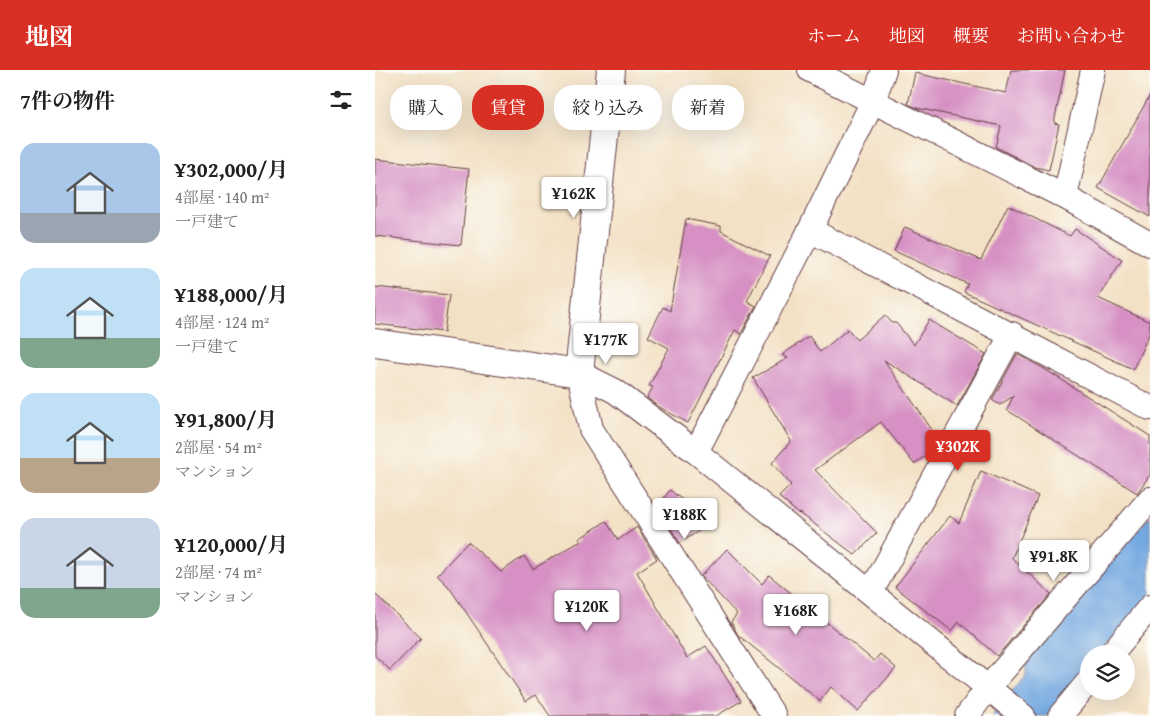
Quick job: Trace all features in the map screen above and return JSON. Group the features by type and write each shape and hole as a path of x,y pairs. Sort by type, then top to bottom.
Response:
{"street":[{"path":"611,70 579,373 591,429 774,716"},
{"path":"810,70 1065,197 1150,244"},
{"path":"696,452 810,230 873,101 884,70"},
{"path":"1065,197 1093,70"},
{"path":"810,230 1012,334 1150,408"},
{"path":"871,592 1012,334"},
{"path":"375,343 579,373 615,391 696,452 871,592 987,689 1023,716"},
{"path":"967,716 987,689 1150,499"},
{"path":"1118,645 1150,607"},
{"path":"1060,716 1080,692"}],"water":[{"path":"1150,516 1150,599 1107,645 1080,645 1080,675 1058,700 1047,716 992,716 1026,674 1026,664 1037,646"}],"building":[{"path":"1011,70 1065,70 1054,123 1059,124 1049,170 1035,167 996,147 1001,126 917,108 908,104 915,73 1006,93"},
{"path":"1150,95 1150,217 1098,188"},
{"path":"375,159 469,169 461,245 375,236"},
{"path":"1008,205 1070,236 1075,229 1122,260 1098,298 1150,322 1150,332 1133,369 964,292 968,284 894,251 905,227 981,260"},
{"path":"686,219 721,226 721,231 770,256 747,301 756,306 741,334 735,330 688,423 647,398 653,387 649,386 669,348 648,337 663,307 670,311"},
{"path":"375,287 449,295 444,332 375,324"},
{"path":"885,315 892,323 896,323 914,345 929,320 986,354 957,406 884,360 939,440 932,451 914,464 881,422 815,470 877,533 855,555 779,497 791,485 772,463 791,441 753,378 788,358 782,355 809,336 820,352 848,329 857,340"},
{"path":"1017,354 1043,368 1150,436 1150,475 1137,493 1007,410 1013,396 1000,405 992,400"},
{"path":"981,471 1038,496 1012,558 1051,594 997,656 959,622 952,631 895,587 950,516 959,523"},
{"path":"670,490 711,523 680,543 657,507"},
{"path":"606,521 618,540 637,527 657,559 637,572 687,658 706,646 741,701 716,716 550,716 536,695 526,701 449,587 437,575 468,542 501,572 524,556 533,569 581,541 579,539"},
{"path":"727,549 762,584 769,575 874,661 880,654 896,668 858,711 831,687 820,701 738,635 731,622 737,614 701,576"},
{"path":"375,594 421,638 390,670 375,656"}]}
